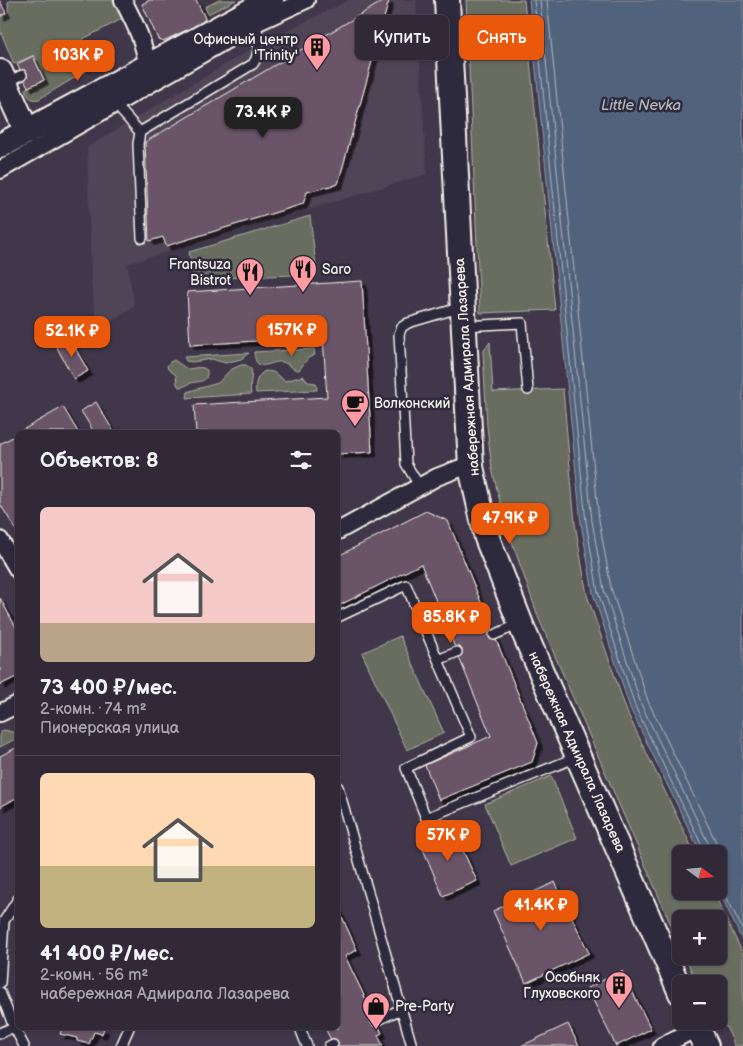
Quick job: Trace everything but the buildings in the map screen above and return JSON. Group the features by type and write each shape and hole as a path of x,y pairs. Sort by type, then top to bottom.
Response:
{"main road":[{"path":"9,76 13,143 110,97 147,67 253,17 271,0"},
{"name":"набережная Адмирала Лазарева","path":"447,0 471,467 487,538 521,623 673,975"}],"street":[{"path":"123,0 141,37 146,52 147,67"},
{"path":"110,97 253,17 306,0"},
{"path":"0,170 13,143"},
{"path":"340,530 446,473 471,467"},
{"path":"0,540 15,565"},
{"path":"0,713 15,706"},
{"path":"662,1046 699,1032"}],"lane":[{"path":"142,238 138,144 140,132 253,64 258,55 253,17"},
{"path":"110,97 140,132"},
{"path":"420,487 406,464 399,334 402,327 408,323 463,316 522,323 528,390"},
{"path":"340,616 406,585 471,737 406,768 426,818 579,756"},
{"path":"494,635 521,623"},
{"path":"438,660 457,652"},
{"path":"340,794 412,1046"},
{"path":"0,983 4,922 15,904"},
{"path":"0,992 14,1027 0,1033"},
{"path":"376,1022 401,1009"},
{"path":"16,1030 24,1046"},
{"path":"121,1046 128,1030"},
{"path":"301,1030 307,1046"}],"shaded area":[{"path":"349,0 416,0 417,15 355,15 355,60 420,60 427,174 127,264 135,306 100,328 96,322 91,281 87,147 251,49"}],"green space":[{"path":"12,0 112,0 122,19 83,39 96,65 39,99 31,99 25,89 45,80 34,55 14,64 0,30 0,17 8,13 8,2"},
{"path":"219,0 236,0 208,14 205,7"},
{"path":"466,0 524,0 526,15 467,15"},
{"path":"469,60 530,60 555,310 480,313"},
{"path":"310,216 317,274 194,279 189,252"},
{"path":"490,342 493,392 563,389 575,524 587,595 627,712 691,845 672,845 672,900 717,900 722,910 672,910 672,927 539,619 505,522 492,469 487,426 483,352"},
{"path":"314,349 315,355 308,358 299,370 280,362 266,365 258,364 255,360 254,352"},
{"path":"249,353 241,359 225,363 212,359 192,362 186,361 184,357"},
{"path":"174,360 187,369 199,367 207,370 205,379 179,387 176,375 167,366"},
{"path":"246,365 251,369 251,394 187,398 188,392 218,383 230,370"},
{"path":"265,371 273,372 285,381 303,376 308,382 316,383 317,390 256,393 257,381"},
{"path":"400,636 444,733 407,750 362,653"},
{"path":"4,730 15,733 15,739 0,747 0,732"},
{"path":"551,776 577,838 511,866 485,804"},
{"path":"727,920 743,954 743,1046 735,1046 727,1029 727,975 693,975 689,965 727,965"}],"water":[{"name":"Little Nevka","path":"529,0 743,0 743,942 723,900 728,900 728,845 697,845 630,708 593,593 581,523 535,60 544,60 544,15 530,15"}],"place":[{"name":"Офисный центр 'Trinity'","path":"317,71"},
{"name":"Saro","path":"303,293"},
{"name":"Frantsuza Bistrot","path":"250,296"},
{"name":"Волконский","path":"355,427"},
{"name":"Особняк Глуховского","path":"619,1009"},
{"name":"Pre-Party","path":"376,1030"}]}
